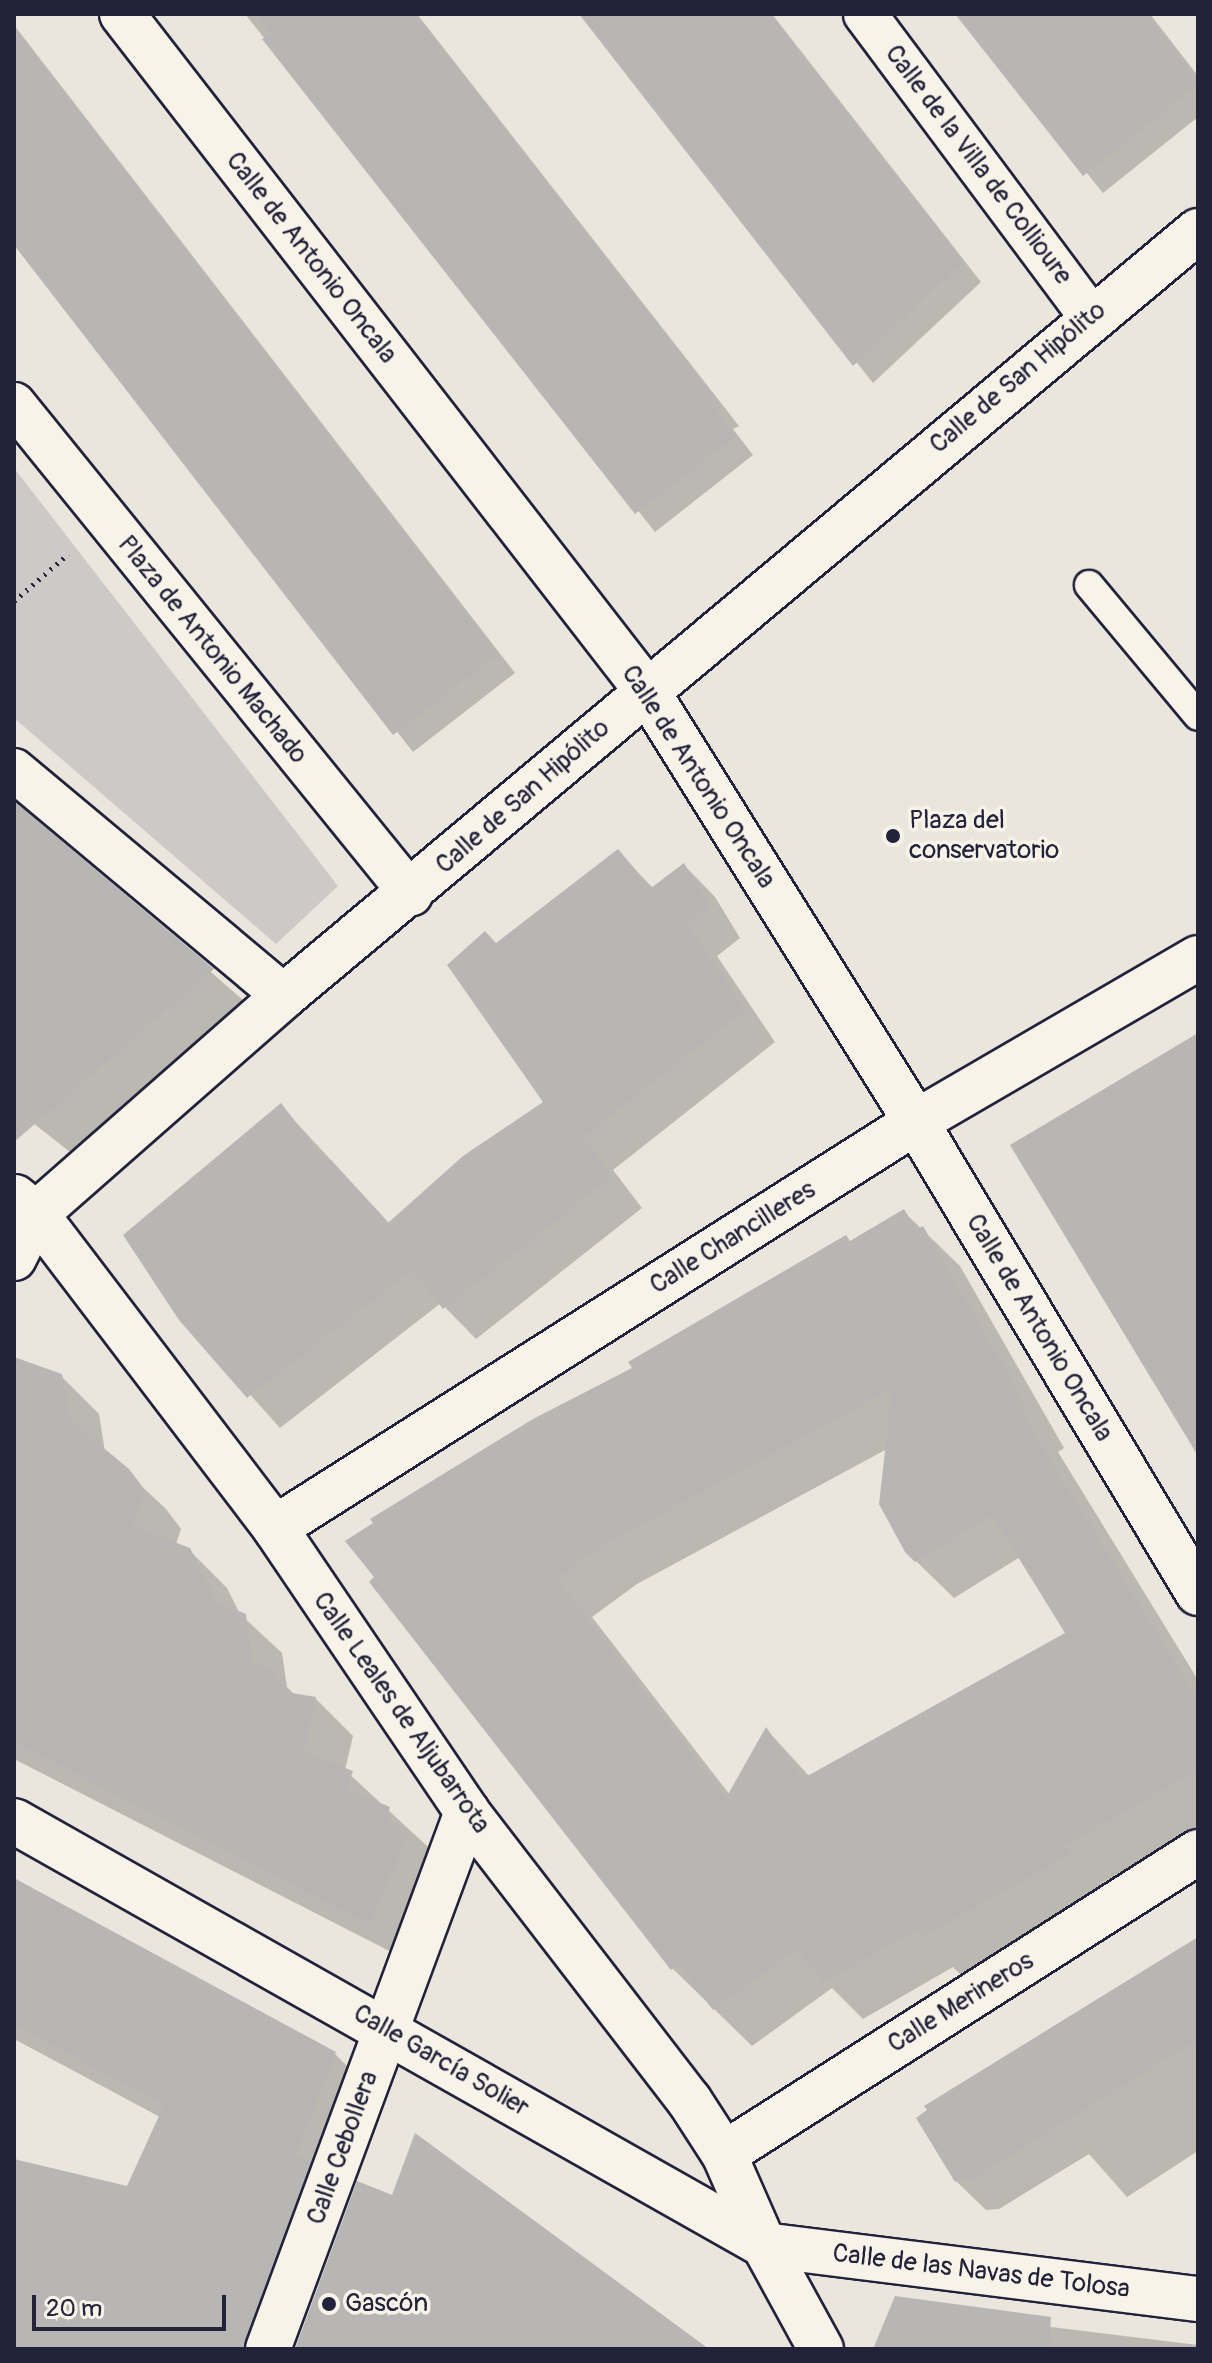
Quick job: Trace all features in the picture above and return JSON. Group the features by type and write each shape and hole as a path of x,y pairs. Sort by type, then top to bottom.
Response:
{"street":[{"name":"Calle de Antonio Oncala","path":"122,14 647,691 916,1122 1198,1593"},
{"name":"Calle de la Villa de Collioure","path":"865,14 1091,317"},
{"name":"Calle de San Hipólito","path":"25,1205 411,894 647,691 1091,317 1198,231"},
{"name":"Plaza de Antonio Machado","path":"14,404 411,894"},
{"path":"14,770 284,996"},
{"name":"Calle Chancilleres","path":"275,1528 916,1122 1198,958"},
{"path":"14,1258 25,1205"},
{"name":"Calle Leales de Aljubarrota","path":"25,1205 275,1528 467,1812 689,2100 724,2154 764,2245"},
{"name":"Calle Cebollera","path":"268,2349 467,1812"},
{"name":"Calle García Solier","path":"14,1821 764,2245"},
{"name":"Calle Merineros","path":"724,2154 1198,1852"},
{"path":"764,2245 821,2349"},
{"name":"Calle de las Navas de Tolosa","path":"764,2245 1198,2299"}],"lane":[{"path":"1089,585 1198,716"}],"path":[{"path":"14,601 106,521"}],"shaded area":[{"path":"14,468 338,886 276,944 14,718"}],"building":[{"path":"255,14 415,14 722,407 716,410 736,436 635,514 262,39 271,34"},
{"path":"579,14 770,14 964,262 853,366"},
{"path":"955,14 1148,14 1198,84 1083,176"},
{"path":"14,27 498,654 393,735 14,245"},
{"path":"14,801 214,969 14,1142"},
{"path":"618,849 651,888 684,863 710,906 687,924 745,1010 583,1137 612,1176 541,1233 443,1309 412,1270 247,1398 179,1320 123,1235 281,1103 327,1163 331,1160 388,1223 463,1156 543,1102 447,965 485,931 496,943"},
{"path":"1198,1033 1198,1456 1010,1145"},
{"path":"904,1209 916,1230 923,1226 1028,1410 1022,1414 1198,1700 1198,1770 1065,1846 1071,1854 921,1937 917,1929 824,1982 797,1949 713,2010 678,1964 671,1970 369,1582 374,1577 345,1541 373,1523 370,1519 533,1419 632,1368 628,1362 846,1235 850,1241","holes":["892,1389 879,1504 905,1552 915,1562 992,1515 1065,1633 802,1779 766,1727 726,1798 557,1579 600,1547"]},
{"path":"14,1357 62,1374 70,1420 129,1469 145,1490 133,1526 190,1548 218,1603 246,1614 252,1662 272,1669 286,1692 316,1697 304,1752 353,1771 347,1789 390,1807 387,1819 409,1831 370,1925 14,1742"},
{"path":"14,1878 336,2052 296,2156 311,2162 244,2349 14,2349 14,2159 127,2186 164,2105 14,2025"},
{"path":"1198,1937 1198,2039 969,2181 966,2177 955,2182 916,2118 927,2110 924,2106"},
{"path":"415,2133 709,2349 295,2349 357,2181 392,2195"},
{"path":"895,2296 1051,2317 1049,2349 873,2349"}],"place":[{"name":"Plaza del conservatorio","path":"893,836"},
{"name":"Gascón","path":"329,2304"}]}
